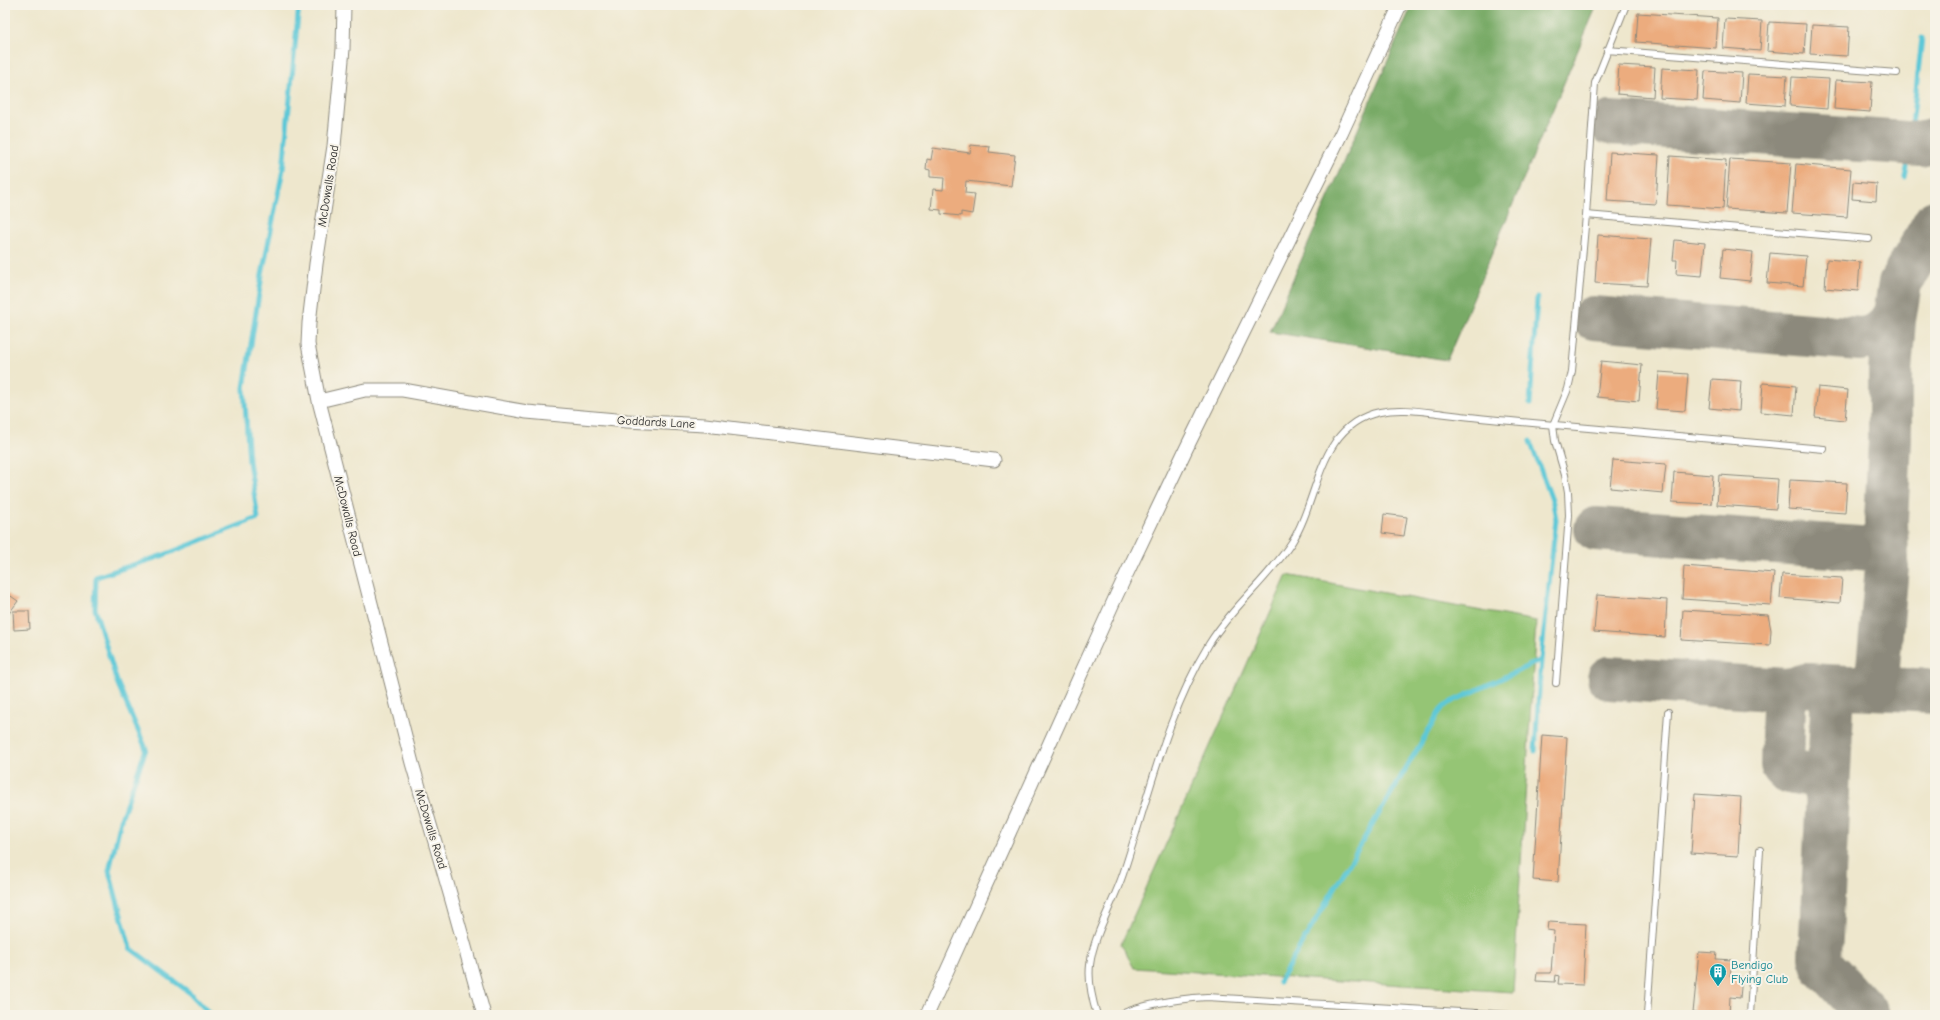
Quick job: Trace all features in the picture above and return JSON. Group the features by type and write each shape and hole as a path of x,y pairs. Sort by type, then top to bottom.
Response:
{"street":[{"name":"McDowalls Road","path":"344,5 343,49 334,146 316,264 308,344 319,401 412,763 484,1015"},
{"path":"927,1015 1116,594 1341,134 1400,5"},
{"name":"Goddards Lane","path":"319,401 365,390 403,390 527,412 627,421 705,425 994,460"}],"lane":[{"path":"1556,683 1569,515 1567,487 1555,441 1553,425 1568,389 1572,370 1586,215 1595,83 1626,5"},
{"path":"1607,50 1897,73"},
{"path":"1586,215 1868,239"},
{"path":"1097,1015 1090,990 1089,977 1092,951 1122,878 1161,749 1180,702 1196,667 1211,642 1231,615 1264,578 1292,542 1312,500 1325,459 1341,433 1352,424 1379,412 1396,410 1418,411 1553,425 1824,449"},
{"path":"1648,1015 1668,712"},
{"path":"1750,1015 1760,850"},
{"path":"1119,1015 1163,1002 1207,997 1511,1015"}],"green space":[{"path":"1412,5 1597,5 1447,360 1270,332"},
{"path":"1287,575 1536,621 1513,992 1134,968 1121,944"}],"building":[{"path":"1638,13 1718,18 1716,48 1636,42"},
{"path":"1725,19 1762,21 1760,51 1723,48"},
{"path":"1769,22 1806,24 1804,54 1767,51"},
{"path":"1812,25 1849,27 1847,56 1810,54"},
{"path":"1619,65 1655,67 1653,97 1617,94"},
{"path":"1662,68 1699,70 1697,100 1660,98"},
{"path":"1705,71 1742,73 1740,103 1703,100"},
{"path":"1748,74 1787,76 1785,106 1746,103"},
{"path":"1792,77 1829,79 1827,109 1790,106"},
{"path":"1836,80 1872,82 1870,112 1834,109"},
{"path":"971,145 990,147 989,152 1015,155 1011,186 966,181 965,193 975,194 972,214 961,212 961,216 941,214 941,210 931,209 933,189 943,190 944,178 930,177 930,170 926,169 927,159 931,160 933,148 970,153"},
{"path":"1610,152 1659,155 1656,204 1607,201"},
{"path":"1670,156 1726,160 1723,209 1667,205"},
{"path":"1730,159 1791,163 1787,213 1726,209"},
{"path":"1796,164 1851,169 1847,217 1792,213"},
{"path":"1853,182 1877,184 1876,201 1852,199"},
{"path":"1598,235 1651,239 1647,286 1595,283"},
{"path":"1675,240 1705,243 1702,276 1676,274 1677,260 1673,260"},
{"path":"1723,249 1753,252 1750,281 1720,278"},
{"path":"1770,253 1806,256 1803,286 1767,283"},
{"path":"1827,259 1860,262 1858,291 1825,288"},
{"path":"1601,361 1642,365 1639,401 1597,397"},
{"path":"1659,372 1688,374 1685,411 1656,409"},
{"path":"1712,379 1741,381 1739,411 1709,408"},
{"path":"1763,383 1796,386 1794,415 1761,412"},
{"path":"1818,387 1848,390 1845,420 1815,417"},
{"path":"1613,460 1666,464 1663,493 1610,488"},
{"path":"1674,472 1713,475 1711,504 1672,502"},
{"path":"1719,475 1778,479 1776,509 1717,505"},
{"path":"1790,480 1847,483 1845,513 1788,509"},
{"path":"1384,514 1407,517 1404,536 1382,533"},
{"path":"1684,566 1774,573 1771,605 1682,599"},
{"path":"1782,574 1842,578 1840,603 1780,598"},
{"path":"5,592 18,601 5,619"},
{"path":"1597,595 1667,600 1665,637 1594,632"},
{"path":"1683,610 1768,615 1771,630 1770,645 1681,640"},
{"path":"13,611 29,611 30,629 14,630"},
{"path":"1542,735 1567,737 1558,882 1533,880"},
{"path":"1695,794 1741,797 1738,856 1691,853"},
{"path":"1548,922 1586,924 1583,985 1558,984 1559,976 1556,975 1555,982 1536,981 1537,973 1551,973 1554,931 1547,930"},
{"name":"Bendigo Flying Club","path":"1699,952 1717,953 1716,959 1732,960 1730,976 1742,977 1740,998 1730,997 1729,1015 1693,1013"}],"waterway":[{"path":"211,1015 190,993 130,948 109,871 122,816 146,749 117,682 95,609 96,577 164,555 258,518 249,461 244,388 262,275 283,169 299,5"},
{"path":"1912,125 1922,38"},
{"path":"1905,177 1907,167"},
{"path":"1530,404 1537,298"},
{"path":"1530,441 1553,503 1556,519 1541,660 1535,751"},
{"path":"1279,982 1440,711 1447,704 1541,660"}],"taxiway":[{"path":"1610,123 1920,144 1935,140"},
{"path":"1857,687 1868,683 1876,674 1878,666 1887,567 1886,521 1890,440 1890,372 1894,320 1900,283 1935,222"},
{"path":"1593,318 1860,339 1872,337 1881,332 1885,329 1894,315"},
{"path":"1596,529 1873,549 1883,556 1887,567"},
{"path":"1609,678 1786,690 1796,688"},
{"path":"1827,797 1820,780 1807,775 1793,773 1782,765 1784,707 1787,698 1794,689 1806,685 1935,691"},
{"path":"1812,685 1820,688 1826,693 1830,700 1832,709 1820,957 1823,966 1868,1015"}],"place":[{"name":"Bendigo Flying Club","path":"1718,987"}]}
